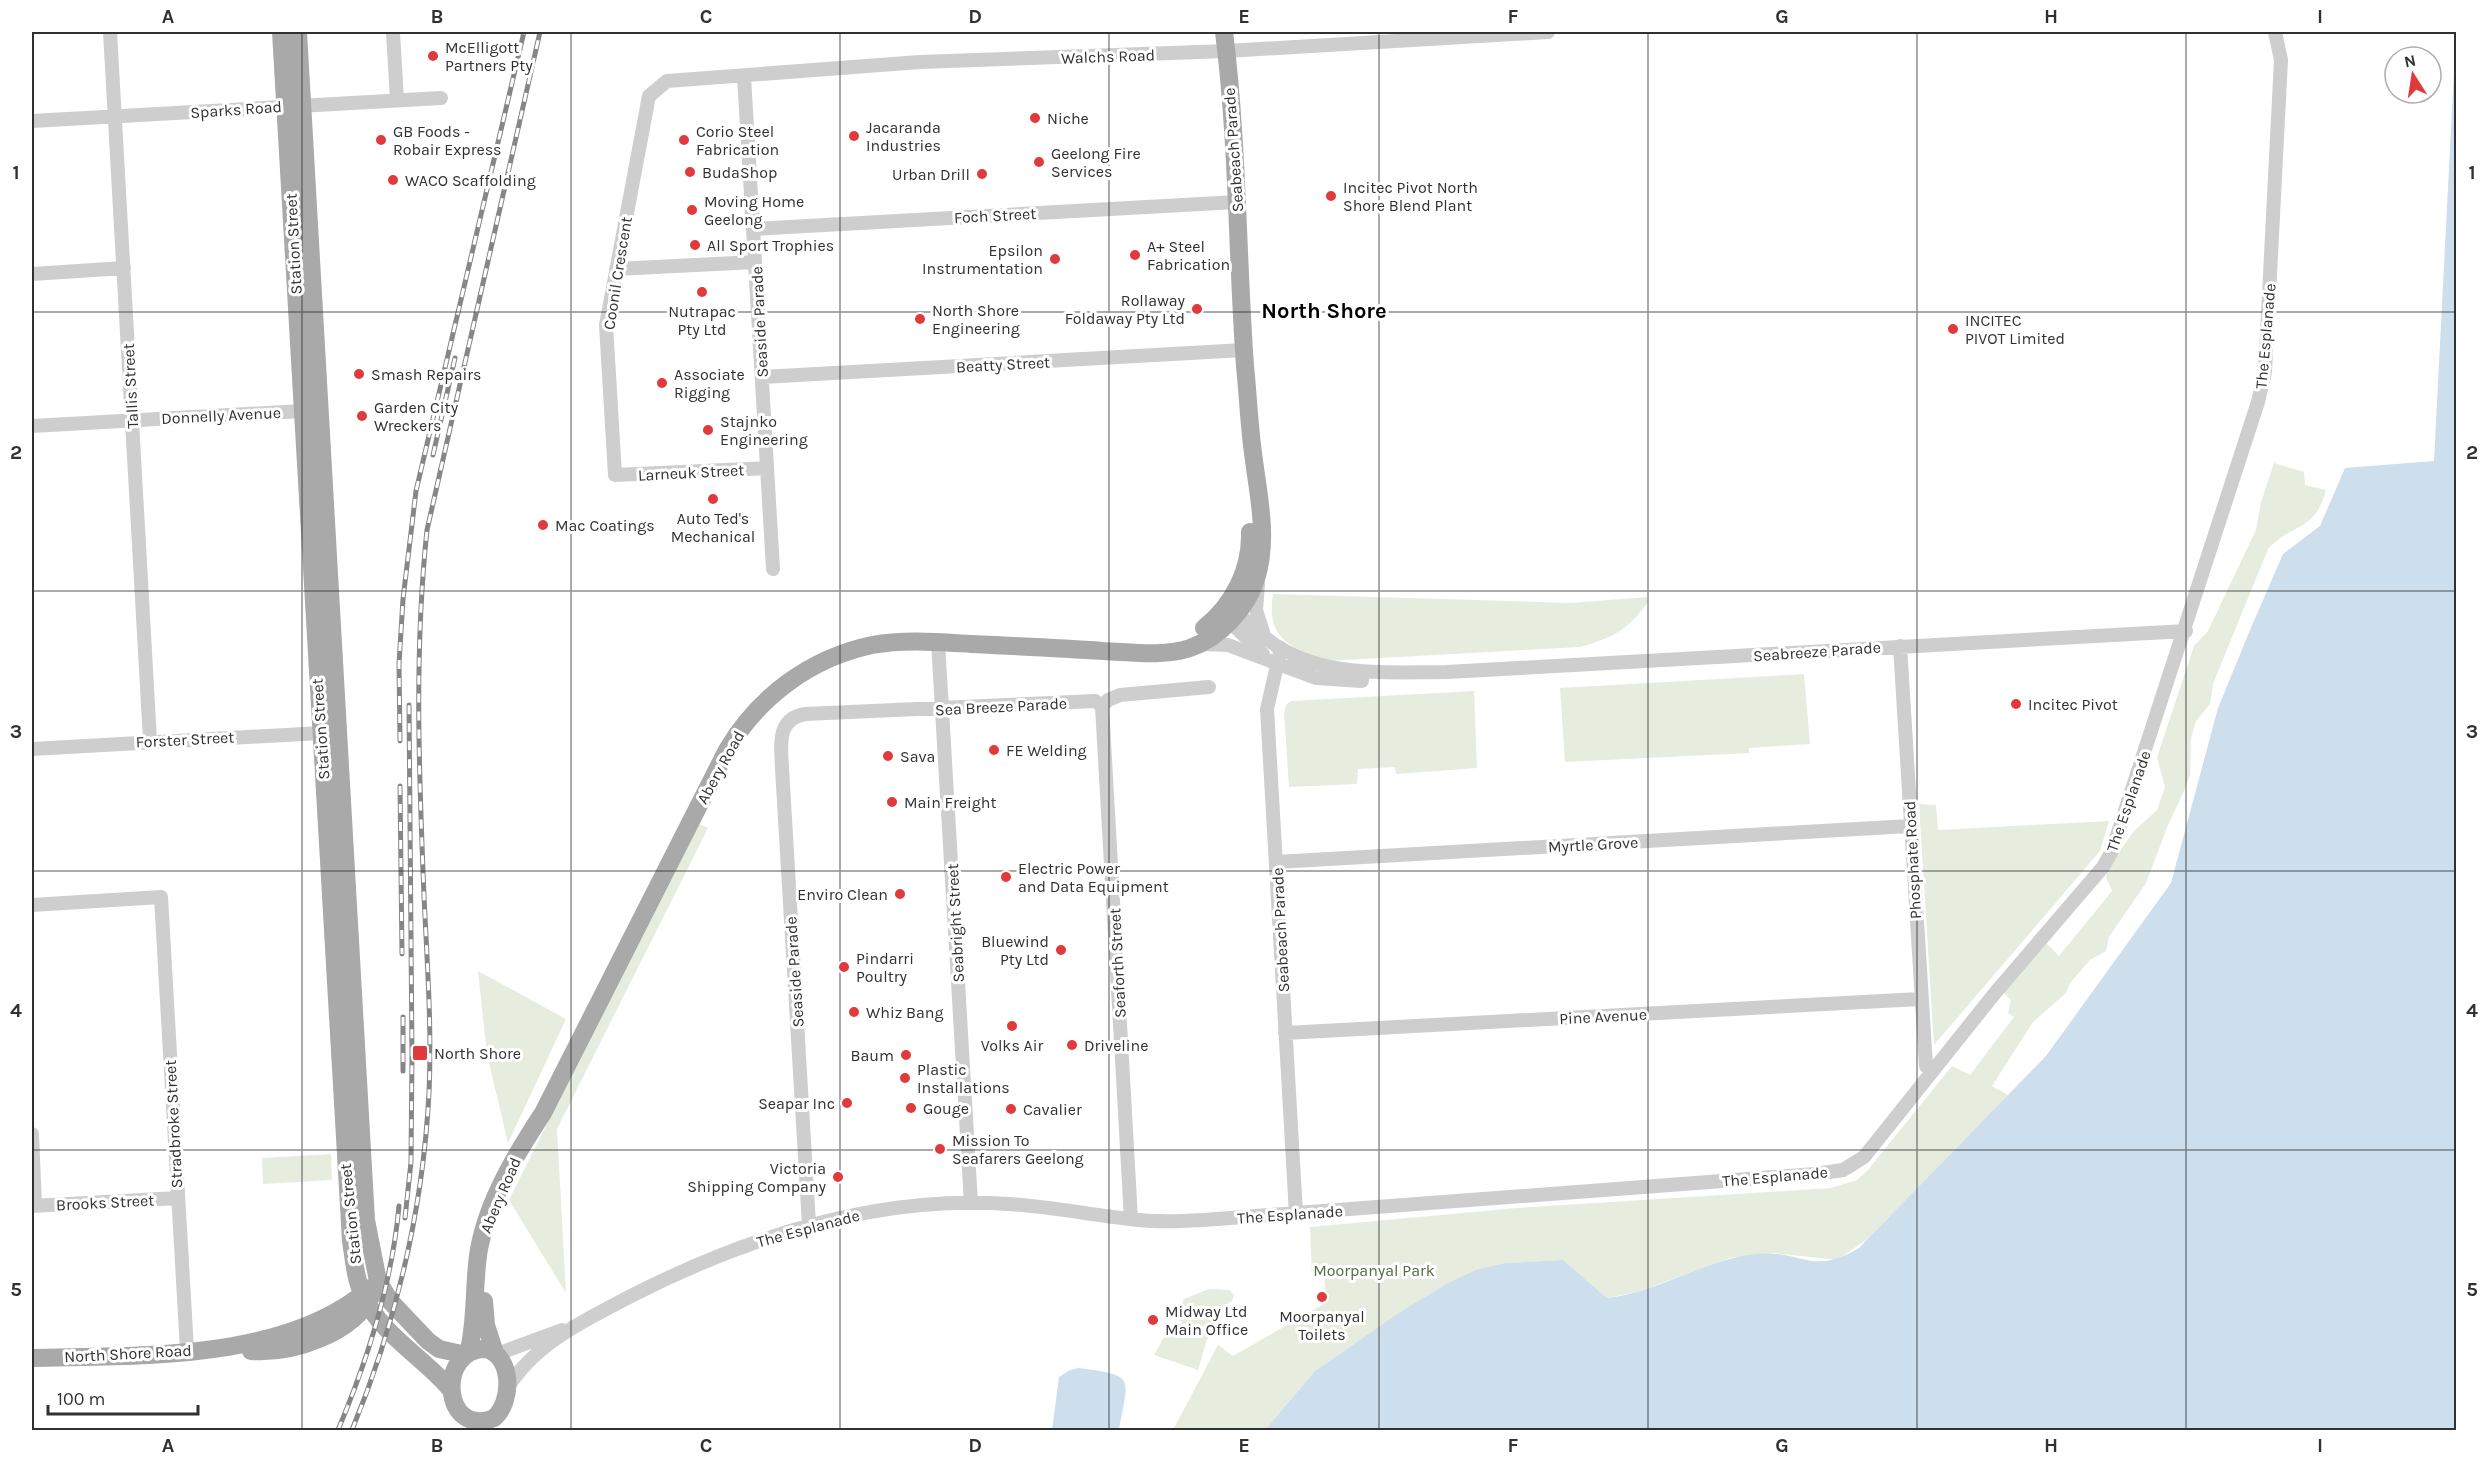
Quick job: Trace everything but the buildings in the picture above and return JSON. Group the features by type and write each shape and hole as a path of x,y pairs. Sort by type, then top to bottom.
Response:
{"main road":[{"name":"Station Street","path":"281,32 294,105 330,733 347,1203 355,1267 365,1299 384,1324 454,1399"},
{"name":"Station Street","path":"298,32 294,105 302,411 330,733 365,1204 378,1281 390,1301 428,1341 439,1348 467,1355"},
{"name":"Seabeach Parade","path":"1144,652 1164,649 1189,638 1230,614 1254,584 1260,561 1260,518 1244,350 1237,202 1224,32"},
{"name":"Seabeach Parade","path":"1230,614 1247,562 1250,539 1252,449"},
{"name":"Abery Road","path":"467,1355 473,1332 477,1260 485,1226 515,1157 543,1113 723,756 747,720 780,687 831,658 880,644 938,642 1144,652 1174,651 1199,644 1230,614"},
{"name":"Abery Road","path":"496,1354 486,1325 484,1309 486,1257 498,1217 524,1164 543,1113"},
{"name":"North Shore Road","path":"32,1358 225,1347 272,1351 307,1342 355,1318 378,1281"},
{"path":"454,1399 472,1420 490,1424 505,1404 507,1389 506,1373 496,1354 479,1349 467,1355 456,1369 454,1399 458,1431"}],"street":[{"name":"Tallis Street","path":"110,32 150,740"},
{"path":"393,32 397,100"},
{"name":"Walchs Road","path":"667,81 920,62 1227,51 1548,32"},
{"name":"The Esplanade","path":"496,1354 578,1325 717,1255 809,1225 893,1209 971,1203 1025,1205 1131,1220 1189,1221 1843,1170 1864,1157 2103,867 2112,851 2186,631 2258,402 2265,372 2281,60 2275,32"},
{"name":"Seaside Parade","path":"744,76 773,569"},
{"name":"Coonil Crescent","path":"615,475 606,325 649,96 667,81"},
{"name":"Sparks Road","path":"32,121 441,98"},
{"name":"Foch Street","path":"753,229 1237,202"},
{"path":"616,269 755,262"},
{"path":"32,273 124,268"},
{"name":"Beatty Street","path":"762,377 1244,350"},
{"name":"Donnelly Avenue","path":"32,426 302,411"},
{"name":"Larneuk Street","path":"615,475 767,468"},
{"path":"1260,561 1256,610 1258,622 1267,638"},
{"name":"Seabreeze Parade","path":"1230,614 1281,648 1322,666 1343,671 1447,672"},
{"name":"Seabreeze Parade","path":"1230,614 1245,639 1276,665"},
{"name":"Seabreeze Parade","path":"1199,644 1228,645 1276,665 1316,678 1340,681 1377,680 1447,672 2186,631"},
{"name":"Seabright Street","path":"938,642 971,1203"},
{"name":"Phosphate Road","path":"1900,646 1920,999 1926,1066 1932,1072"},
{"name":"Seabeach Parade","path":"1281,648 1267,709 1296,1214"},
{"path":"1102,706 1108,700 1120,695 1209,687"},
{"name":"Sea Breeze Parade","path":"789,721 805,714 1095,701 1102,706"},
{"name":"Seaforth Street","path":"1102,706 1131,1220"},
{"name":"Seaside Parade","path":"789,721 781,735 782,768 809,1225"},
{"name":"Forster Street","path":"32,749 150,740 330,733"},
{"name":"Myrtle Grove","path":"1276,862 1910,826"},
{"name":"Stradbroke Street","path":"32,904 161,897 187,1350"},
{"name":"Pine Avenue","path":"1285,1033 1920,999"},
{"path":"32,1134 33,1206"},
{"name":"Brooks Street","path":"33,1206 178,1198"},
{"name":"The Esplanade","path":"507,1389 528,1359 578,1325"}],"green space":[{"name":"Moorpanyal Park","path":"2274,463 2304,472 2305,485 2326,490 2316,514 2268,549 2213,684 2210,704 2196,721 2191,738 2190,775 2146,883 2109,937 2106,951 2090,960 2070,983 2066,993 2033,1022 1992,1086 2008,1095 1869,1238 1837,1260 1774,1253 1730,1258 1637,1292 1607,1298 1563,1260 1506,1263 1448,1283 1400,1312 1315,1371 1265,1430 1173,1430 1218,1345 1233,1356 1327,1302 1324,1277 1312,1276 1310,1227 1517,1208 1831,1188 1857,1180 1867,1171 1952,1066 1970,1075 2014,1017 2008,1013 2011,1000 2003,992 2045,942 2059,956 2112,891 2106,877 2108,868 2133,832 2157,810 2165,787 2157,757 2194,646 2208,631 2256,530 2261,502"},
{"path":"1273,594 1572,603 1647,597 1648,602 1619,632 1580,647 1325,661 1301,651 1283,639 1273,622"},
{"path":"1804,674 1810,744 1749,748 1749,753 1565,762 1560,688"},
{"path":"1474,691 1477,768 1396,774 1395,767 1358,769 1357,784 1289,787 1284,713 1286,705 1291,701"},
{"path":"1919,804 1936,805 1938,830 2109,821 2100,851 1934,1045"},
{"path":"697,823 708,828 557,1129 566,1293 509,1200"},
{"path":"478,971 566,1019 508,1143 487,1054"},
{"path":"331,1154 332,1180 263,1184 262,1158"},
{"path":"1209,1289 1229,1290 1234,1295 1232,1301 1224,1306 1218,1334 1207,1339 1198,1370 1154,1355 1168,1330 1176,1333 1182,1322 1175,1318 1184,1299"}],"water":[{"path":"2456,32 2456,1430 1265,1430 1315,1371 1400,1312 1448,1283 1476,1270 1506,1263 1563,1260 1607,1298 1627,1295 1738,1257 1773,1253 1817,1261 1842,1256 1859,1248 2046,1056 2171,883 2218,708 2283,554 2320,526 2345,468 2434,461"},
{"path":"1079,1368 1111,1373 1120,1377 1124,1382 1125,1399 1119,1430 1052,1430 1059,1377 1070,1370"}],"railway":[{"path":"400,741 399,664 403,599 416,491 524,32"},
{"path":"352,1430 382,1349 405,1265 421,1180 426,1136 430,1019 421,804 419,667 427,530 540,32"},
{"path":"433,455 455,358"},
{"path":"405,1218 411,1162 412,1055 409,705"},
{"path":"400,786 402,954"},
{"path":"403,1017 403,1071"},
{"path":"338,1430 369,1348 385,1292 399,1206"}],"place":[{"name":"McElligott Partners Pty","path":"433,56"},
{"name":"Niche","path":"1035,118"},
{"name":"Jacaranda Industries","path":"854,136"},
{"name":"GB Foods - Robair Express","path":"381,140"},
{"name":"Corio Steel Fabrication","path":"684,140"},
{"name":"Geelong Fire Services","path":"1039,162"},
{"name":"BudaShop","path":"690,172"},
{"name":"Urban Drill","path":"982,174"},
{"name":"WACO Scaffolding","path":"393,180"},
{"name":"Incitec Pivot North Shore Blend Plant","path":"1331,196"},
{"name":"Moving Home Geelong","path":"692,210"},
{"name":"All Sport Trophies","path":"695,245"},
{"name":"A+ Steel Fabrication","path":"1135,255"},
{"name":"Epsilon Instrumentation","path":"1055,259"},
{"name":"Nutrapac Pty Ltd","path":"702,292"},
{"name":"Rollaway Foldaway Pty Ltd","path":"1197,309"},
{"name":"North Shore Engineering","path":"920,319"},
{"name":"INCITEC PIVOT Limited","path":"1953,329"},
{"name":"Smash Repairs","path":"359,374"},
{"name":"Associate Rigging","path":"662,383"},
{"name":"Garden City Wreckers","path":"362,416"},
{"name":"Stajnko Engineering","path":"708,430"},
{"name":"Auto Ted's Mechanical","path":"713,499"},
{"name":"Mac Coatings","path":"543,525"},
{"name":"Incitec Pivot","path":"2016,704"},
{"name":"FE Welding","path":"994,750"},
{"name":"Sava","path":"888,756"},
{"name":"Main Freight","path":"892,802"},
{"name":"Electric Power and Data Equipment","path":"1006,877"},
{"name":"Enviro Clean","path":"900,894"},
{"name":"Bluewind Pty Ltd","path":"1061,950"},
{"name":"Pindarri Poultry","path":"844,967"},
{"name":"Whiz Bang","path":"854,1012"},
{"name":"Volks Air","path":"1012,1026"},
{"name":"Driveline","path":"1072,1045"},
{"name":"North Shore","path":"420,1053"},
{"name":"Baum","path":"906,1055"},
{"name":"Plastic Installations","path":"905,1078"},
{"name":"Seapar Inc","path":"847,1103"},
{"name":"Gouge","path":"911,1108"},
{"name":"Cavalier","path":"1011,1109"},
{"name":"Mission To Seafarers Geelong","path":"940,1149"},
{"name":"Victoria Shipping Company","path":"838,1177"},
{"name":"Moorpanyal Toilets","path":"1322,1297"},
{"name":"Midway Ltd Main Office","path":"1153,1320"}],"district":[{"name":"North Shore","path":"1324,310"}]}
